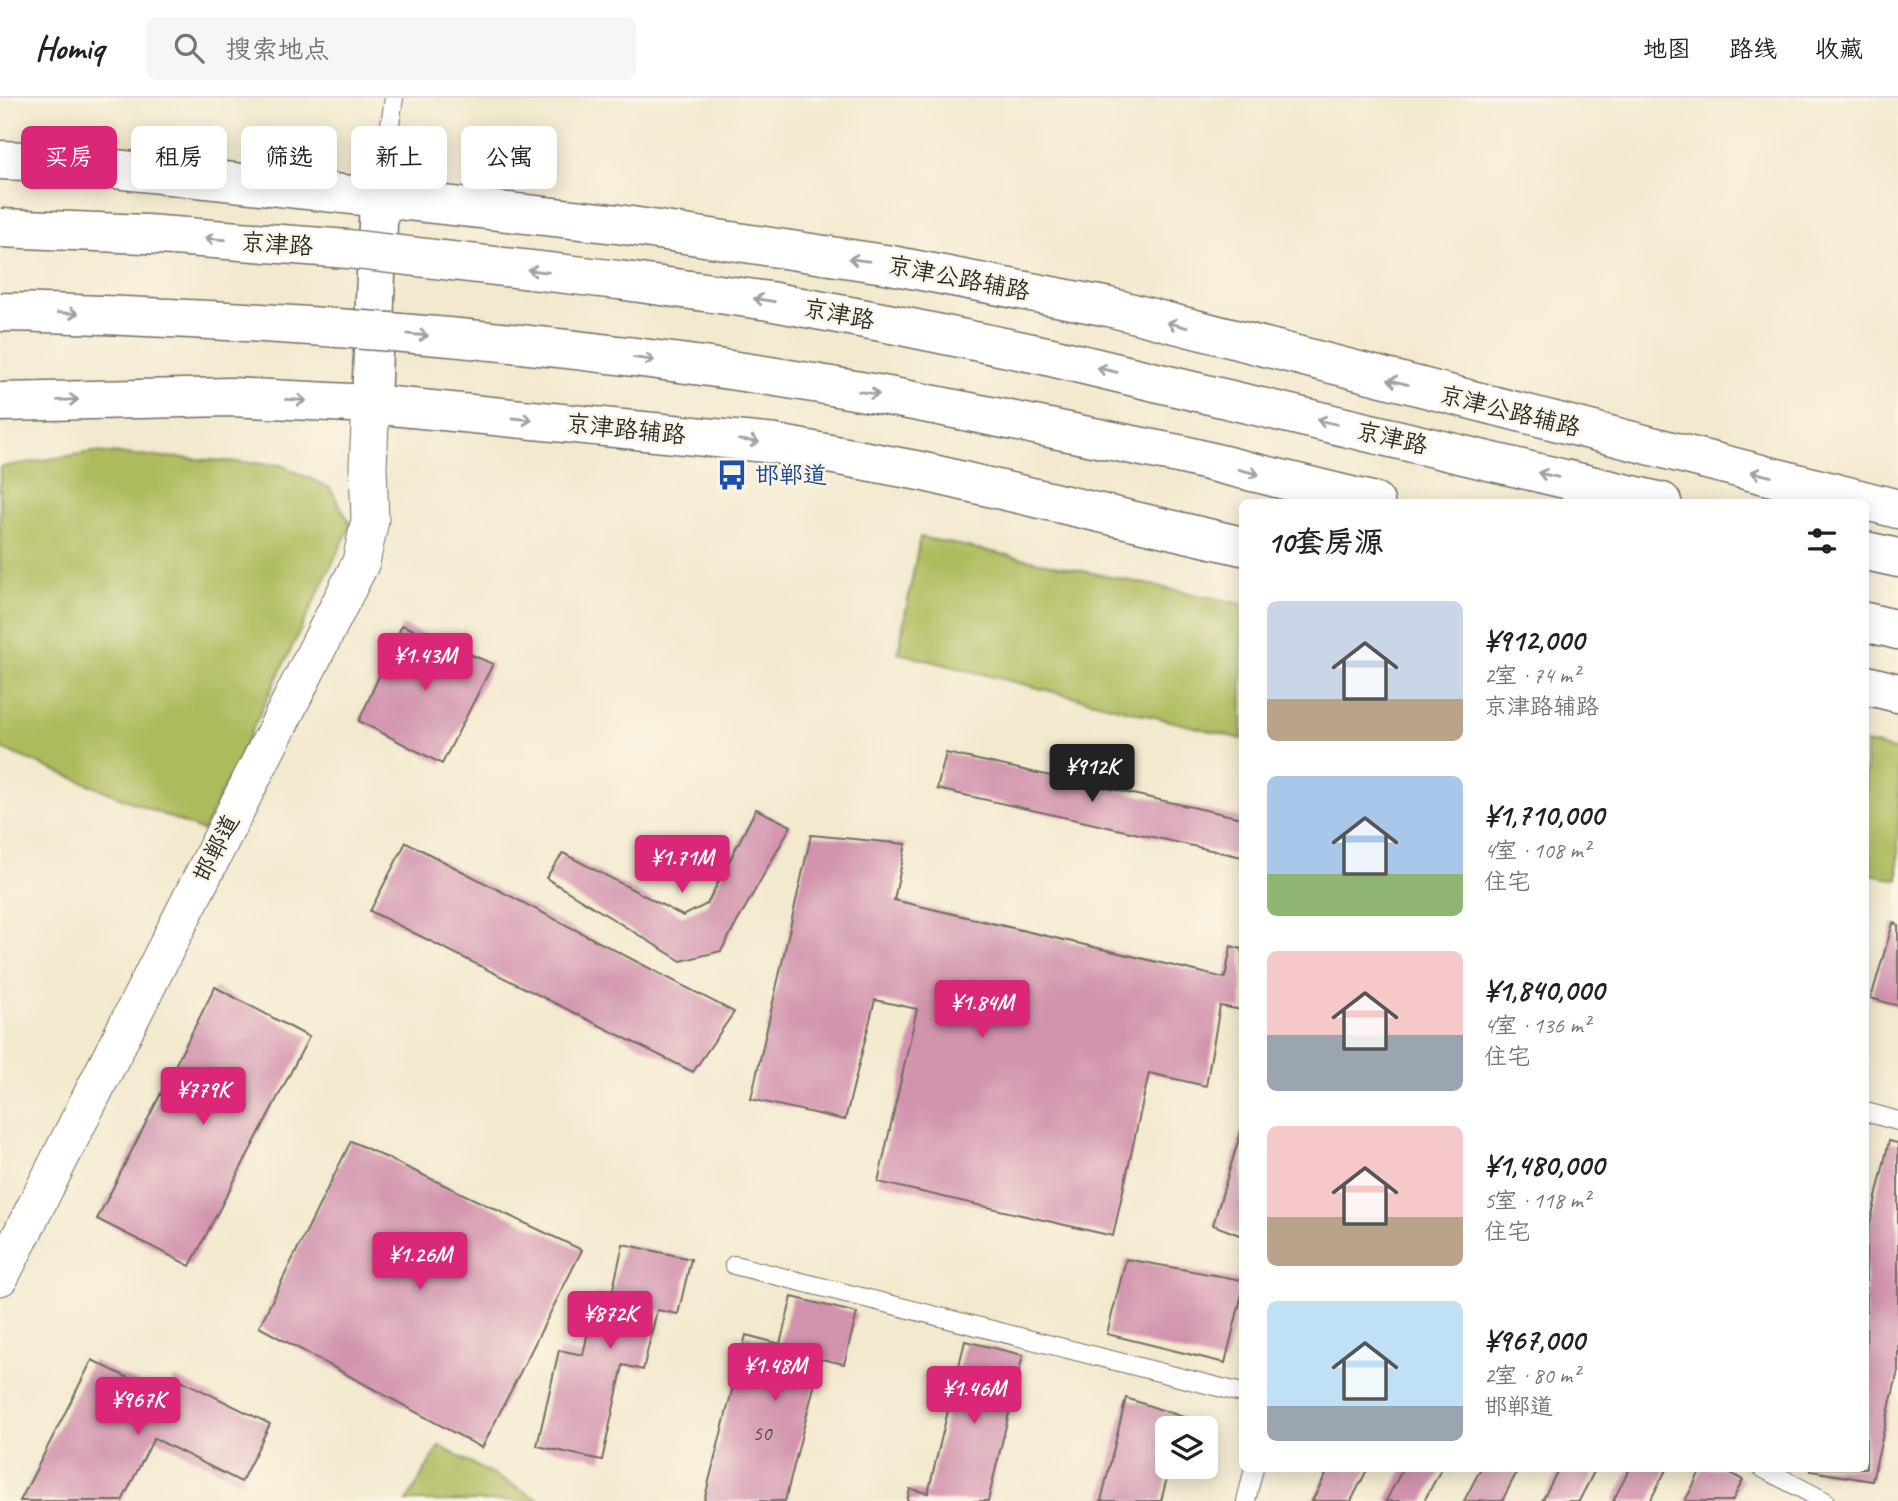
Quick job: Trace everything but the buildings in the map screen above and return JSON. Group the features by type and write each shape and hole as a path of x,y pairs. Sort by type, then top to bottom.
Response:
{"street":[{"path":"0,138 21,148"},
{"name":"京津公路辅路","path":"0,160 21,161"},
{"name":"京津公路辅路","path":"117,169 618,224 878,263 1109,307 1859,499"},
{"path":"371,404 379,197"},
{"name":"京津路","path":"0,228 146,234 348,249 769,300 1047,356 1649,499"},
{"path":"0,313 68,313 323,326 566,348 878,394 1183,455 1363,499"},
{"name":"京津路辅路","path":"0,402 230,397 371,404 776,444 920,471 1239,545"},
{"name":"邯郸道","path":"0,1277 361,562 370,520 368,466 371,404"},
{"name":"京津公路辅路","path":"1869,502 1898,509"},
{"path":"1869,552 1898,558"},
{"path":"1869,623 1898,630"},
{"path":"1869,686 1898,693"}],"lane":[{"path":"379,197 394,98"},
{"path":"1869,1113 1898,1121"},
{"path":"734,1265 1239,1392"},
{"path":"1246,1501 1253,1472"},
{"path":"1770,1472 1825,1501"}],"green space":[{"path":"93,452 281,465 330,488 351,525 203,831 0,748 0,467"},
{"path":"920,537 1239,603 1239,738 898,653"},
{"path":"1869,744 1898,751 1898,880 1869,874"},
{"path":"439,1446 542,1501 407,1501"}],"place":[{"name":"邯郸道","path":"732,475"}]}
